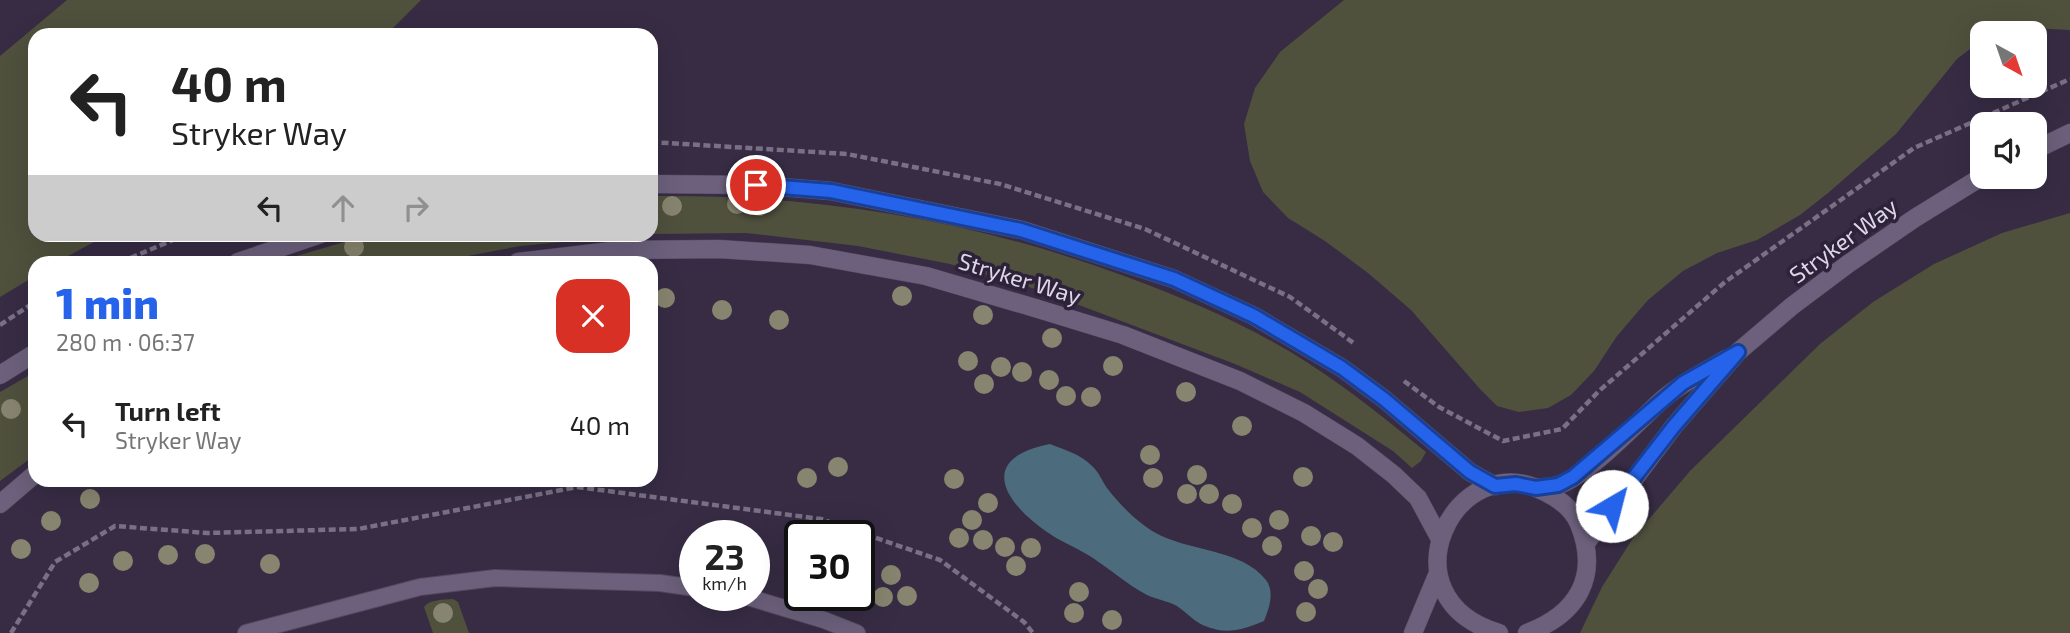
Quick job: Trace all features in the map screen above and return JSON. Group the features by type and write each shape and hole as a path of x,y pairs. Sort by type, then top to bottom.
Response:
{"street":[{"path":"2047,144 2070,133"},
{"name":"Stryker Way","path":"658,184 756,185 831,191 1021,230 1174,279 1254,316 1342,368 1384,399 1470,472 1495,486"},
{"name":"Stryker Way","path":"1586,543 1674,426 1738,352 1792,306 1849,264 1970,184"},
{"path":"256,256 297,242"},
{"name":"Stryker Way","path":"569,256 620,250 719,249 810,255 926,276 1123,335 1240,381 1304,413 1357,446 1418,498 1440,539"},
{"name":"Stryker Way","path":"1536,488 1558,485 1573,477 1683,383 1738,352"},
{"path":"0,375 28,357"},
{"path":"0,504 28,480"},
{"name":"Stryker Way","path":"1500,633 1481,627 1461,614 1447,596 1438,573 1437,556 1447,522 1459,506 1476,493 1495,486 1516,484 1536,488 1559,500 1577,519 1586,543 1588,567 1581,590 1568,610 1550,624 1527,633"},
{"path":"1413,633 1438,573"}],"lane":[{"path":"246,633 420,586 495,578 679,586"},
{"path":"770,606 820,626 857,633"}],"path":[{"path":"1397,375 1439,407 1503,440 1562,429 1599,391 1725,282 1914,148 2070,79"},
{"path":"658,142 847,154 1000,184 1145,229 1169,240 1290,297 1365,352"},
{"path":"135,256 168,242"},
{"path":"0,324 28,306"},
{"path":"11,633 55,562 115,526 207,533 358,529 577,487 821,519 940,560 1024,622 1033,633"}],"green space":[{"path":"67,0 421,0 393,28 34,28"},
{"path":"1344,0 2070,0 2070,30 2048,29 2048,21 1970,21 1970,49 1957,59 1896,134 1828,193 1800,215 1757,240 1717,253 1683,271 1648,300 1617,336 1594,371 1571,395 1548,408 1519,412 1497,406 1411,310 1368,273 1288,218 1263,192 1250,161 1244,124 1255,88 1280,52"},
{"path":"28,33 28,242 94,242 68,256 28,256 28,280 0,297 0,56"},
{"path":"658,196 773,200 893,214 1011,240 1069,257 1174,295 1265,338 1339,384 1426,452 1421,461 1412,468 1393,451 1300,392 1235,364 1042,291 950,264 858,246 746,233 658,234"},
{"path":"2070,213 2070,633 1580,633 1602,587 1633,538 1690,471 1820,344 1873,302 1934,264 2002,233"},
{"path":"344,242 562,242 520,246 468,256 296,256"},
{"path":"28,376 28,460 0,481 0,392"},
{"path":"453,599 458,602 469,633 433,633 424,607 433,601"}],"water":[{"path":"1050,444 1087,462 1123,506 1154,532 1229,556 1255,570 1266,580 1271,595 1264,621 1230,631 1204,625 1177,606 1140,591 1031,520 1009,494 1005,482 1006,470 1013,459 1027,451"}],"route":[{"path":"756,185 831,191 1021,230 1174,279 1254,316 1342,368 1384,399 1470,472 1495,486 1516,484 1536,488 1558,485 1573,477 1608,450 1683,383 1738,352 1674,426 1612,506"}]}
